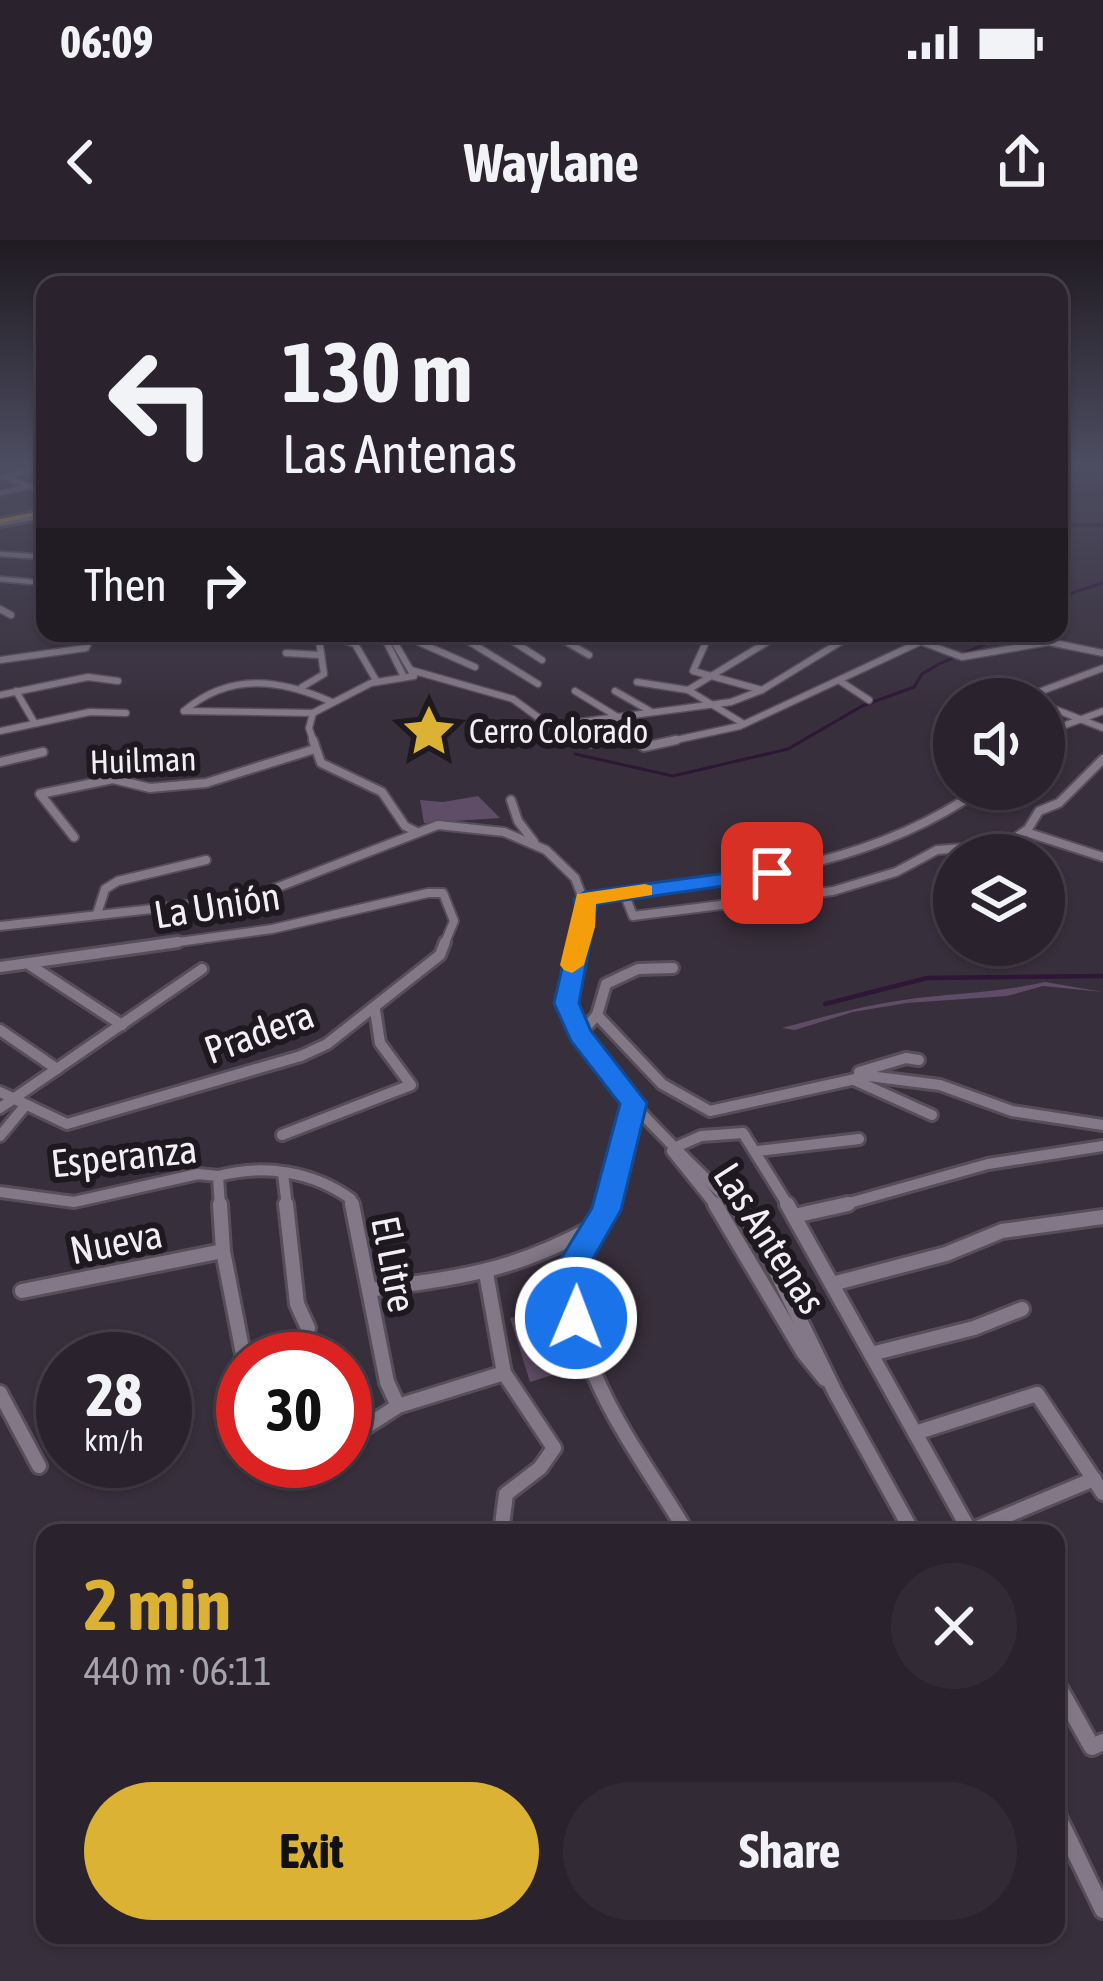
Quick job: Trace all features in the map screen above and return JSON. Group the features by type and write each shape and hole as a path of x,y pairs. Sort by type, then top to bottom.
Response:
{"street":[{"path":"1,555 36,557"},
{"path":"0,579 36,582"},
{"path":"0,609 11,614 0,621"},
{"path":"1068,640 1103,652"},
{"path":"0,660 86,648 85,642"},
{"path":"302,687 323,674 320,642"},
{"path":"349,642 356,644 377,682"},
{"path":"391,642 410,674"},
{"path":"418,642 475,667"},
{"path":"470,642 538,683"},
{"path":"514,642 542,660"},
{"path":"567,642 589,655"},
{"path":"706,642 689,673 721,675 762,690"},
{"path":"688,690 721,675 735,659 766,642"},
{"path":"550,726 718,706 762,690 837,642"},
{"path":"574,691 616,716 644,747 744,724 912,642"},
{"path":"930,642 969,658 1031,642"},
{"path":"286,653 320,655"},
{"path":"1065,682 1103,668"},
{"path":"332,702 302,687 248,681 220,685 184,711 313,713 377,682 410,674 513,699 550,726 553,741 591,743"},
{"path":"0,695 88,677 118,681"},
{"path":"839,681 869,700"},
{"path":"637,682 688,690 744,724"},
{"path":"16,691 34,722"},
{"path":"615,691 650,711"},
{"path":"1065,725 1103,711"},
{"path":"0,731 90,712 126,713"},
{"path":"1065,712 1103,728"},
{"path":"313,713 309,728 321,764 391,797 405,826 417,832"},
{"name":"Huilman","path":"74,837 40,794 113,778 150,788 206,783 315,749"},
{"path":"0,762 44,752"},
{"path":"624,893 633,916 832,890 897,872 940,848 991,850 1029,833 1039,812 1059,803 1103,759"},
{"path":"511,800 518,821 536,845"},
{"path":"585,899 807,868 850,856 954,810"},
{"path":"0,926 250,898 438,825 479,827 536,845 564,862 585,899 587,909 567,1003 580,1034 597,1015 606,984 646,965 673,968"},
{"path":"1029,833 1103,857"},
{"path":"98,914 105,889 118,881 206,860"},
{"name":"La Unión","path":"0,967 272,928 442,893"},
{"name":"Pradera","path":"19,1104 68,1124 301,1056 327,1044 440,955 454,921 442,893"},
{"path":"30,965 122,1024"},
{"path":"0,1136 19,1104 57,1069 202,969"},
{"path":"282,1135 411,1085 380,1042 375,1010"},
{"path":"597,1015 647,1070 686,1102 710,1111 906,1058 919,1060"},
{"path":"0,1030 57,1069"},
{"name":"Las Antenas","path":"580,1034 720,1210 803,1352 835,1392"},
{"path":"845,1077 868,1083 932,1115"},
{"path":"845,1077 940,1085 1012,1112 1103,1125"},
{"path":"0,1092 19,1104"},
{"path":"634,1103 606,1210 577,1257 576,1318 597,1380 682,1524"},
{"path":"0,1108 19,1104"},
{"name":"Las Antenas","path":"647,1120 753,1224 835,1392 909,1524"},
{"path":"676,1147 701,1136 743,1133 758,1151 966,1524"},
{"path":"758,1151 859,1139"},
{"path":"794,1216 907,1190 988,1164 1103,1145"},
{"name":"El Litre","path":"218,1176 260,1170 283,1173 334,1184 351,1199 387,1382 398,1406"},
{"path":"283,1173 297,1304 308,1328"},
{"name":"Esperanza","path":"0,1192 74,1202 198,1174 218,1176 223,1251 239,1332"},
{"path":"832,1284 946,1254 961,1244 1019,1228 1103,1217"},
{"path":"369,1290 486,1273 534,1259 593,1227"},
{"name":"Nueva","path":"22,1291 223,1251"},
{"path":"486,1273 504,1373 554,1448 540,1468 506,1494 501,1524"},
{"path":"871,1354 974,1328 1022,1310"},
{"path":"372,1423 398,1406 504,1373"},
{"path":"0,1393 36,1462"},
{"path":"915,1433 1037,1394 1098,1486 992,1524"},
{"path":"1065,1699 1092,1747 1103,1742"},
{"path":"1065,1832 1103,1910"}],"shaded area":[{"path":"478,796 500,818 424,823 420,800"},
{"path":"1045,982 1103,992 1043,986 1007,996 907,1003 853,1012 795,1030 782,1028 888,1002"},
{"path":"541,1310 562,1372 530,1382 510,1318"}],"waterway":[{"path":"1068,600 1072,593 1103,583"},
{"path":"575,754 673,776 788,749 862,706 914,687 922,674 989,642"},
{"path":"825,1004 927,978 1103,976"}],"slow traffic":[{"path":"572,965 584,927 585,899 645,890"}],"place":[{"name":"Cerro Colorado","path":"429,731"}],"route":[{"path":"576,1318 577,1257 606,1210 634,1103 580,1034 567,1003 570,971 584,927 585,899 772,873"}]}
